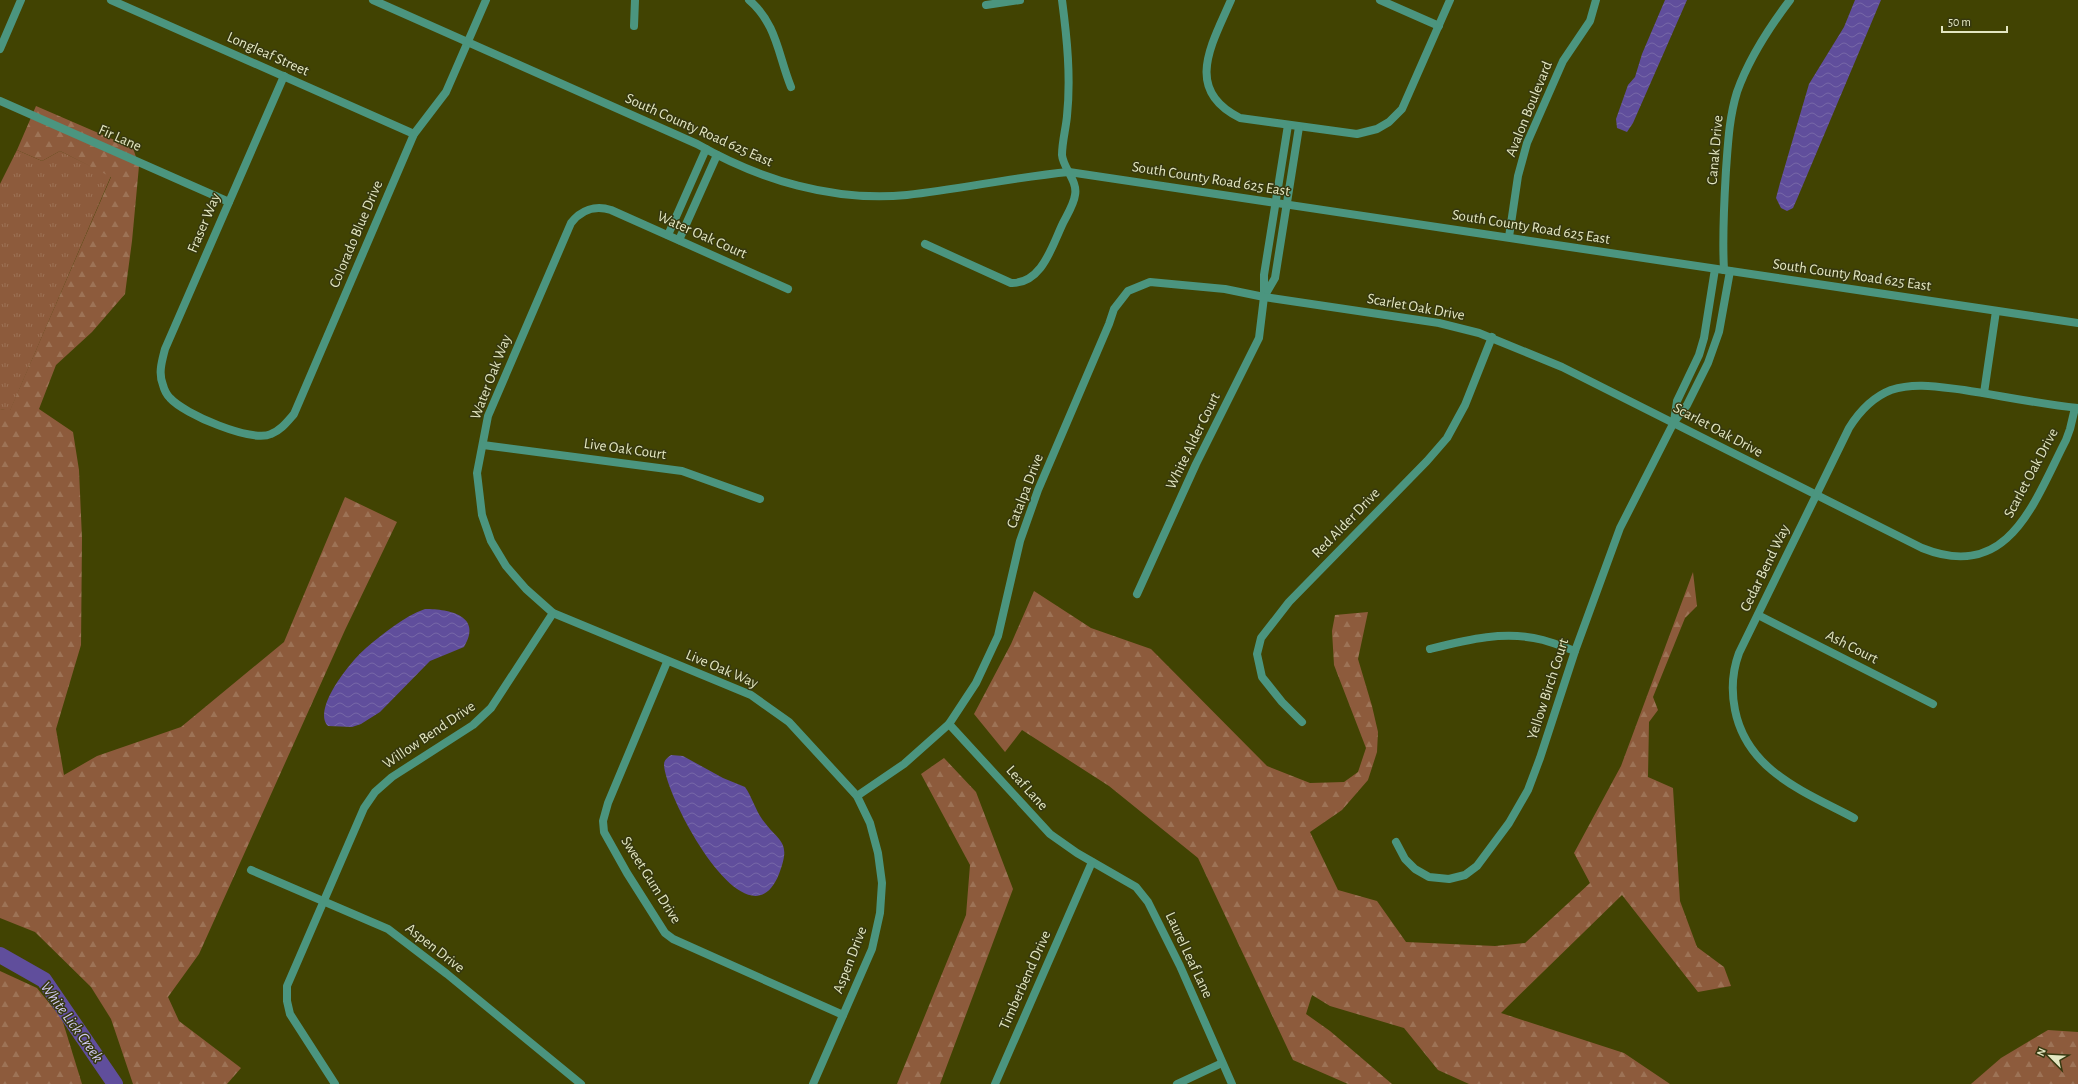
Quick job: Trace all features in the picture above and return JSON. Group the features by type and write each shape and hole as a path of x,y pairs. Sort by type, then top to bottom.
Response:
{"street":[{"path":"0,49 21,0"},
{"name":"Longleaf Street","path":"111,0 414,134"},
{"name":"South County Road 625 East","path":"373,0 717,155 776,179 818,190 859,195 906,195 1013,178 1069,172 2078,323"},
{"name":"Colorado Blue Drive","path":"162,384 170,398 184,409 239,433 255,437 271,435 283,427 294,414 414,134 446,92 486,0"},
{"path":"634,26 635,0"},
{"path":"749,0 763,13 769,23 791,87"},
{"path":"986,5 1020,0"},
{"path":"925,244 1005,281 1017,283 1024,281 1039,270 1047,259 1076,194 1062,156 1067,116 1069,76 1067,36 1062,0"},
{"path":"1231,0 1208,56 1206,68 1210,92 1220,106 1240,118 1358,134 1377,129 1389,122 1405,104 1450,0"},
{"path":"1380,0 1439,26"},
{"name":"Avalon Boulevard","path":"1509,237 1518,176 1527,143 1563,61 1590,21 1596,0"},
{"name":"Canak Drive","path":"1723,270 1722,233 1730,118 1738,92 1755,52 1764,35 1790,0"},
{"name":"Fraser Way","path":"162,384 160,368 165,349 284,76"},
{"name":"Fir Lane","path":"0,101 228,202"},
{"name":"White Alder Court","path":"1138,594 1196,464 1259,338 1264,297 1264,275 1277,204 1288,125"},
{"name":"White Alder Court","path":"1264,297 1275,278 1300,127"},
{"path":"668,235 706,149"},
{"path":"679,240 717,155"},
{"name":"Water Oak Court","path":"605,208 788,288"},
{"name":"Water Oak Way","path":"553,613 515,578 491,541 482,515 477,473 488,416 571,223 576,217 588,209 605,208"},
{"name":"Yellow Birch Court","path":"1674,422 1677,401 1699,355 1723,270"},
{"name":"Yellow Birch Court","path":"1396,842 1410,864 1422,874 1429,877 1443,879 1458,877 1465,875 1477,866 1510,823 1528,790 1575,651 1620,528 1674,422 1687,405 1708,363 1719,332 1723,270"},
{"name":"Catalpa Drive","path":"857,796 904,764 949,724 976,683 998,636 1020,541 1038,490 1118,302 1135,287 1150,282 1159,281 1226,289 1264,297"},
{"name":"Scarlet Oak Drive","path":"1264,297 1439,323 1492,337 1562,367 1674,422 1747,462 1934,553 1955,556 1982,552 2007,539 2025,518 2066,440 2076,408"},
{"path":"1984,393 1996,311"},
{"name":"Red Alder Drive","path":"1302,722 1282,702 1262,677 1257,654 1261,638 1289,602 1427,461 1447,438 1465,406 1492,337"},
{"name":"Cedar Bend Way","path":"1854,818 1778,777 1757,757 1742,732 1733,699 1733,674 1739,653 1849,428 1857,416 1878,397 1890,391 1918,385 1984,393 2076,408"},
{"name":"Live Oak Court","path":"483,444 684,471 760,500"},
{"name":"Live Oak Way","path":"553,613 668,662 737,688 764,703 788,722 857,796"},
{"name":"Willow Bend Drive","path":"335,1084 290,1014 286,994 289,979 364,808 375,792 392,777 482,717 499,699 553,613"},
{"name":"Ash Court","path":"1758,615 1933,704"},
{"path":"1430,649 1477,637 1517,637 1542,640 1575,651"},
{"name":"Sweet Gum Drive","path":"668,662 608,803 603,821 604,832 627,873 665,933 673,939 843,1015"},
{"name":"Leaf Lane","path":"949,724 1050,834 1092,862"},
{"name":"Aspen Drive","path":"813,1084 872,949 878,928 882,898 878,853 870,823 857,796"},
{"name":"Timberbend Drive","path":"995,1084 1092,862"},
{"name":"Laurel Leaf Lane","path":"1092,862 1119,875 1136,887 1148,902 1180,966 1232,1084"},
{"name":"Aspen Drive","path":"251,870 376,923 398,936 580,1084"},
{"path":"1177,1084 1222,1063"}],"green space":[{"path":"36,106 133,148 139,166 125,294 92,332 56,365 39,409 73,432 79,470 82,538 81,645 56,729 64,775 97,756 181,727 284,642 345,497 397,522 345,630 199,954 168,997 179,1021 241,1068 227,1084 133,1084 111,1019 91,987 35,932 0,918 0,409 10,410 111,177 60,151 42,161 17,150"},
{"path":"17,150 42,161 60,151 111,176 10,411 0,409 0,184"},
{"path":"1693,572 1697,606 1685,618 1653,697 1658,710 1649,722 1648,777 1673,788 1680,901 1697,947 1724,967 1731,986 1698,992 1622,895 1501,1013 1624,1053 1670,1084 1469,1084 1438,1070 1404,1028 1330,1006 1312,995 1306,1014 1330,1031 1392,1084 1348,1084 1293,1060 1198,858 1109,786 1022,730 1005,752 974,714 1011,644 1034,591 1091,628 1151,649 1267,766 1310,783 1344,782 1358,772 1366,748 1334,665 1332,631 1335,615 1368,612 1358,659 1378,732 1377,752 1368,780 1342,810 1310,832 1338,890 1377,901 1406,942 1495,946 1525,943 1590,883 1574,853 1621,766"},
{"path":"944,758 976,792 1013,889 940,1084 897,1084 966,915 970,865 921,774"},
{"path":"0,971 37,988 62,1019 82,1084 0,1084"},
{"path":"2048,1030 2078,1032 2078,1084 1971,1084 2001,1058"}],"water":[{"path":"1665,0 1687,0 1633,123 1627,132 1617,128 1616,119 1628,85 1635,77 1642,54"},
{"path":"1855,0 1881,0 1793,208 1787,211 1781,208 1776,198 1809,84 1844,27"},
{"path":"425,609 435,609 453,613 461,616 467,621 469,636 464,647 430,661 380,712 361,724 352,727 328,726 324,718 325,708 329,697 352,663 366,648 387,631 409,616"},
{"path":"671,755 683,756 723,778 745,787 760,815 782,843 784,848 783,863 779,874 765,893 748,895 730,883 711,862 693,835 678,807 668,783 664,763"}],"waterway":[{"name":"White Lick Creek","path":"0,955 44,980 115,1084"}]}
